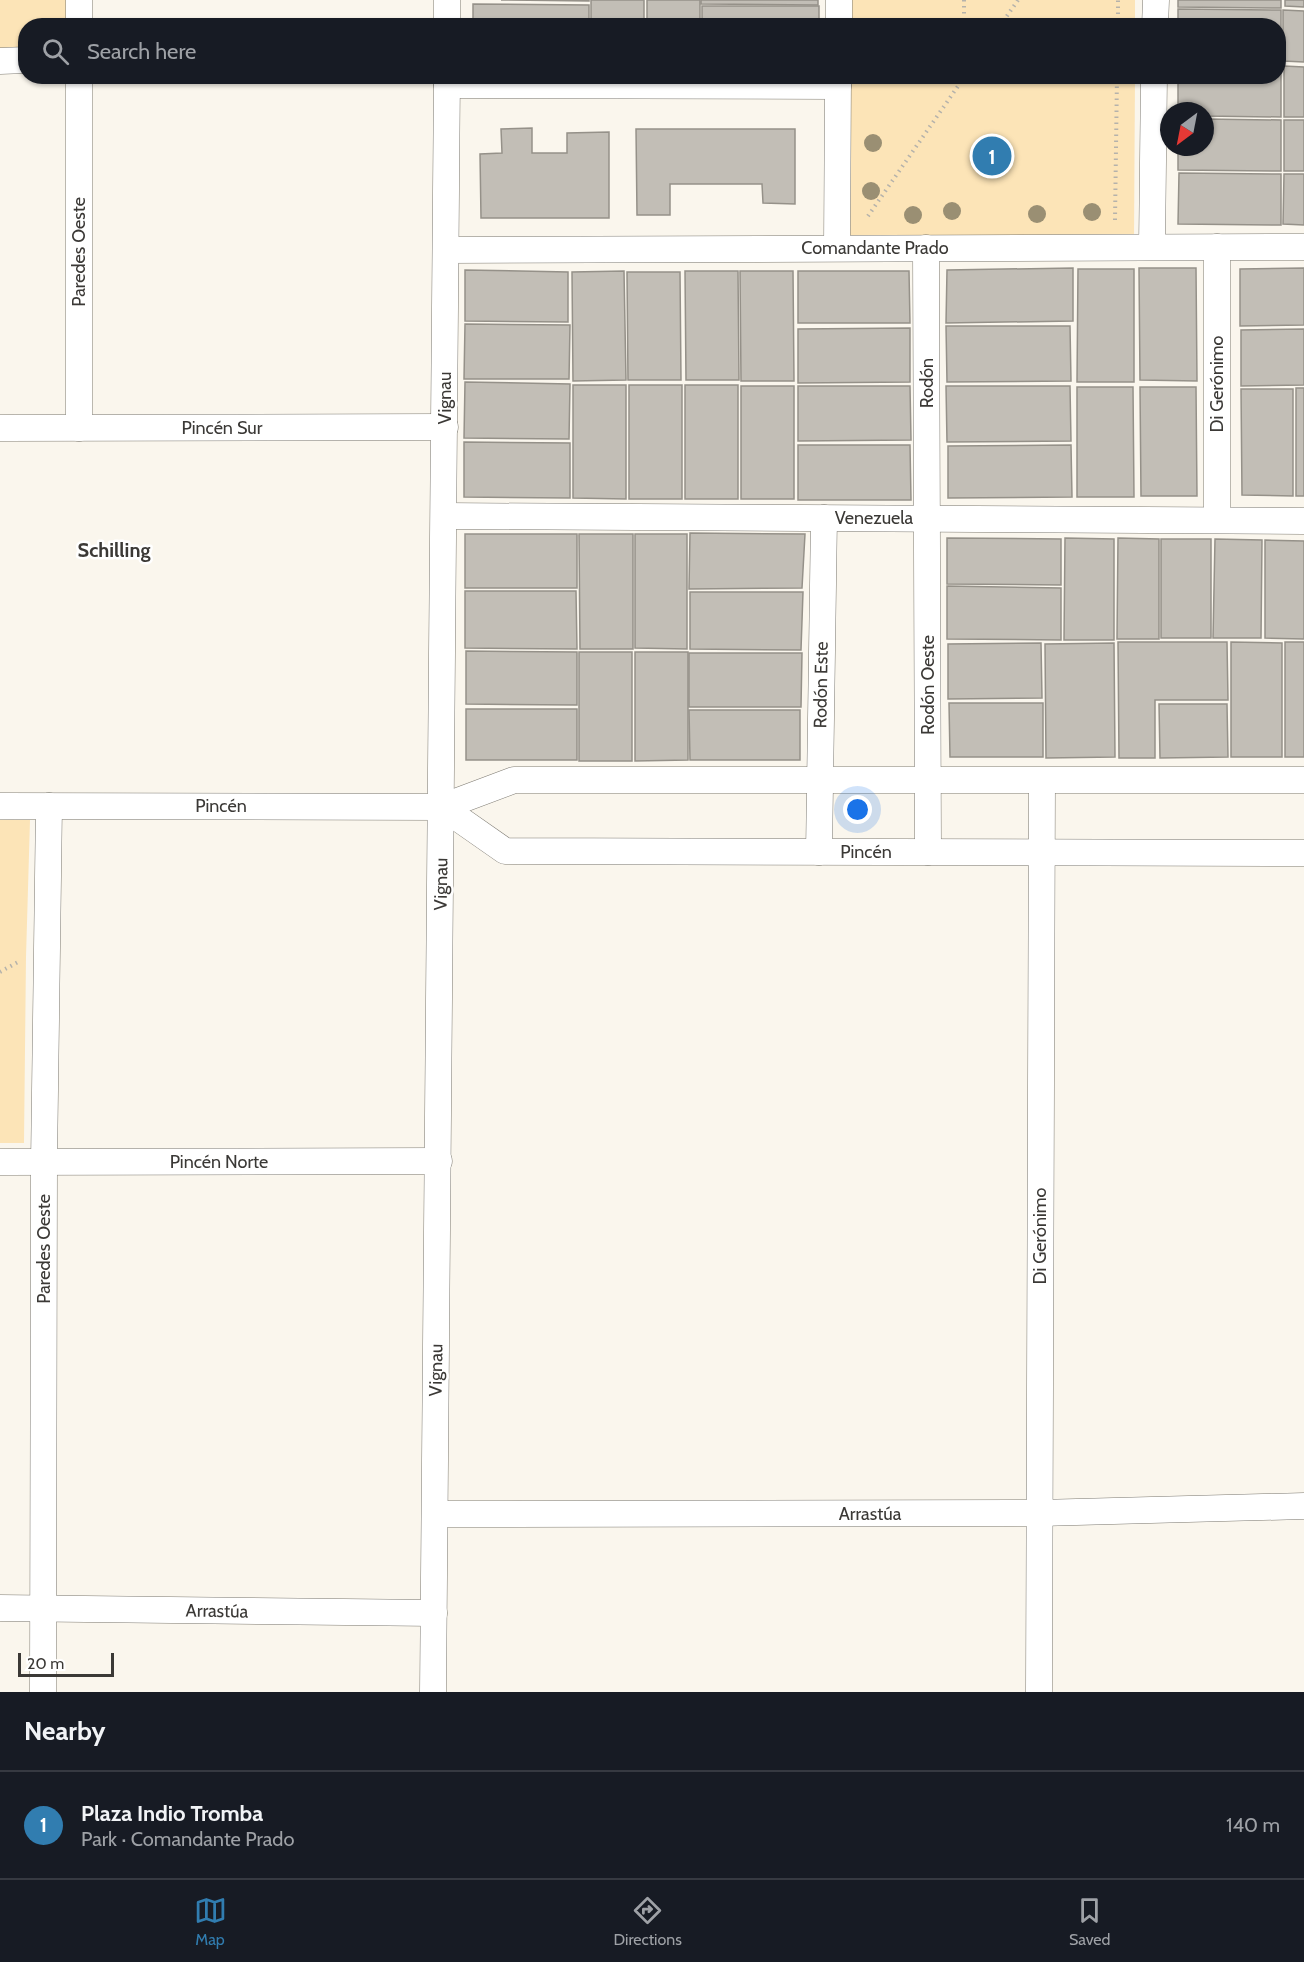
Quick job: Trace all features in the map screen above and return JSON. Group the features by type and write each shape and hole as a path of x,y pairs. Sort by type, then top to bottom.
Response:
{"street":[{"path":"79,0 79,18"},
{"path":"447,0 447,18"},
{"path":"839,0 839,18"},
{"path":"1155,18 1156,0"},
{"path":"0,61 18,60"},
{"name":"Paredes Oeste","path":"79,84 79,428"},
{"name":"Vignau","path":"433,1692 447,84"},
{"path":"837,248 838,84"},
{"path":"1152,247 1154,84"},
{"name":"Di Gerónimo","path":"1217,247 1217,520"},
{"name":"Comandante Prado","path":"446,250 1304,247"},
{"name":"Rodón","path":"927,248 927,519"},
{"name":"Pincén Sur","path":"0,428 445,427"},
{"name":"Venezuela","path":"444,516 1304,521"},
{"name":"Rodón Este","path":"819,852 824,518"},
{"name":"Rodón Oeste","path":"927,519 928,852"},
{"name":"Pincén","path":"0,806 442,807 514,780 1304,780"},
{"name":"Di Gerónimo","path":"1039,1692 1042,781"},
{"name":"Paredes Oeste","path":"43,1692 44,1162 49,806"},
{"name":"Pincén","path":"442,807 505,851 1304,853"},
{"name":"Pincén Norte","path":"0,1162 439,1161"},
{"name":"Arrastúa","path":"435,1514 1039,1513 1304,1506"},
{"name":"Arrastúa","path":"0,1608 434,1613"}],"path":[{"path":"964,0 964,18"},
{"path":"1006,18 1018,0"},
{"path":"1118,0 1118,18"},
{"path":"867,217 959,84"},
{"path":"1115,225 1117,84"},
{"path":"0,972 26,957"}],"shaded area":[{"path":"0,0 69,0 69,18 18,18 18,50 0,50"},
{"path":"849,0 1135,0 1135,18 849,18"},
{"path":"849,84 1135,84 1134,239 848,236"},
{"path":"0,820 30,820 24,1143 0,1143"}],"building":[{"path":"501,0 589,0 589,1"},
{"path":"591,0 644,0 644,18 591,18"},
{"path":"647,0 700,0 700,18 647,18"},
{"path":"701,0 818,0 818,5 701,4"},
{"path":"1178,0 1281,0 1281,8 1178,7"},
{"path":"1285,0 1304,0 1304,7 1285,6"},
{"path":"473,4 589,5 589,18 473,18"},
{"path":"702,6 819,6 819,18 702,18"},
{"path":"1178,9 1281,10 1281,18 1178,18"},
{"path":"1283,10 1304,11 1304,62 1286,61 1286,18 1283,18"},
{"path":"1286,66 1304,67 1304,117 1284,117"},
{"path":"1178,84 1281,84 1281,117 1214,116 1214,102 1178,102"},
{"path":"1214,119 1281,120 1281,171 1178,170 1178,156 1214,156"},
{"path":"1284,120 1304,120 1304,171 1284,171"},
{"path":"532,128 532,153 567,153 567,133 609,132 609,218 481,218 480,154 502,153 501,129"},
{"path":"636,129 795,129 795,204 763,203 762,184 670,184 670,215 637,215"},
{"path":"1179,173 1281,174 1281,225 1178,224"},
{"path":"1284,174 1304,174 1304,225 1283,224"},
{"path":"1073,268 1073,321 946,323 947,270"},
{"path":"1139,268 1196,268 1197,381 1140,380"},
{"path":"1304,268 1304,325 1240,326 1240,269"},
{"path":"1078,269 1134,269 1134,382 1077,382"},
{"path":"465,270 568,272 568,322 465,321"},
{"path":"624,271 626,380 573,381 572,272"},
{"path":"685,271 738,271 739,380 686,380"},
{"path":"740,271 793,271 794,381 741,381"},
{"path":"798,271 909,271 910,323 798,323"},
{"path":"627,272 680,272 681,380 628,380"},
{"path":"465,324 570,325 569,379 464,379"},
{"path":"946,326 1070,326 1071,381 947,382"},
{"path":"910,328 910,382 798,383 798,329"},
{"path":"1304,329 1304,385 1241,386 1241,330"},
{"path":"465,382 570,384 569,439 464,438"},
{"path":"573,385 626,385 626,499 573,498"},
{"path":"629,385 682,385 682,499 629,499"},
{"path":"685,385 738,385 738,499 685,499"},
{"path":"741,386 794,386 794,499 741,499"},
{"path":"798,386 910,386 911,440 798,441"},
{"path":"946,386 1070,386 1071,441 947,442"},
{"path":"1077,387 1133,387 1134,497 1077,497"},
{"path":"1140,387 1196,387 1197,496 1141,496"},
{"path":"1296,388 1304,388 1304,496 1296,496"},
{"path":"1241,389 1293,389 1293,496 1242,495"},
{"path":"464,442 570,443 570,498 464,497"},
{"path":"798,445 910,445 911,500 798,500"},
{"path":"1071,445 1072,497 948,498 948,446"},
{"path":"690,533 805,534 802,588 689,589"},
{"path":"465,534 577,534 577,588 465,588"},
{"path":"579,534 633,534 633,649 580,649"},
{"path":"635,534 687,534 687,649 635,648"},
{"path":"947,538 1061,539 1061,585 947,584"},
{"path":"1065,538 1114,539 1114,640 1064,640"},
{"path":"1118,538 1159,539 1159,639 1117,639"},
{"path":"1161,539 1211,539 1211,638 1161,638"},
{"path":"1215,539 1262,540 1261,638 1213,638"},
{"path":"1265,540 1304,541 1304,639 1265,638"},
{"path":"947,586 1061,588 1061,640 947,639"},
{"path":"465,591 576,591 577,649 465,648"},
{"path":"690,592 803,592 801,650 690,649"},
{"path":"1118,642 1227,642 1228,700 1155,700 1155,758 1119,758"},
{"path":"1231,642 1282,643 1282,757 1231,757"},
{"path":"1285,642 1304,642 1304,757 1285,757"},
{"path":"1041,643 1042,698 948,699 948,644"},
{"path":"1114,643 1115,757 1046,758 1045,644"},
{"path":"466,651 577,652 577,705 466,704"},
{"path":"579,652 632,652 632,761 579,761"},
{"path":"635,652 688,652 688,760 635,761"},
{"path":"689,653 802,653 801,707 689,707"},
{"path":"949,703 1043,703 1043,757 950,757"},
{"path":"1159,704 1227,704 1228,757 1160,758"},
{"path":"466,709 577,709 577,760 466,760"},
{"path":"689,710 800,710 800,760 690,760"}],"place":[{"name":"Plaza Indio Tromba","path":"992,156"}],"district":[{"name":"Schilling","path":"114,550"}]}
